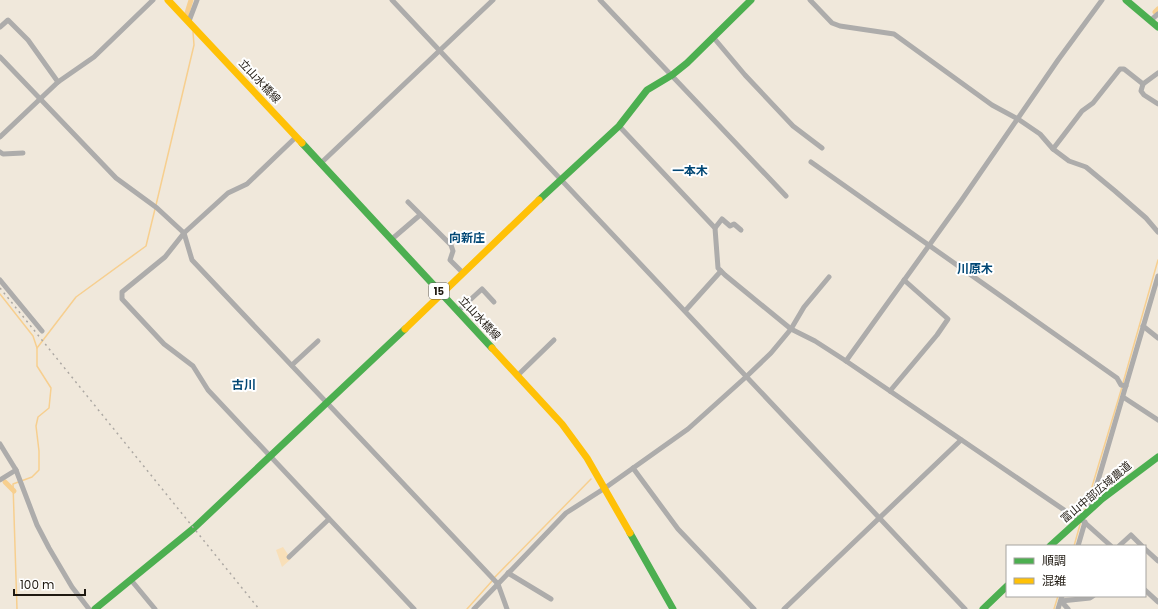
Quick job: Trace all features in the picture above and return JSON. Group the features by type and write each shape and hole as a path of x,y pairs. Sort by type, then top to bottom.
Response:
{"street":[{"path":"0,138 58,82 94,57 153,0"},
{"name":"立山水橋線","path":"168,0 562,424 577,443 605,488 673,609"},
{"path":"189,21 197,0"},
{"path":"392,0 965,609"},
{"path":"321,163 493,0"},
{"path":"600,0 786,196"},
{"path":"94,609 132,580 194,528 442,294 561,179 619,126 646,90 672,75 687,63 751,0"},
{"path":"810,0 832,23 840,26 894,34 992,105 1018,119 1040,134 1052,149 1069,161 1086,167 1146,218 1158,232"},
{"path":"846,361 1102,0"},
{"path":"1126,0 1158,27"},
{"path":"1151,20 1158,14"},
{"path":"0,27 8,20 28,40 58,82"},
{"path":"713,37 745,75 793,126 822,148"},
{"path":"0,57 116,178 157,208 184,233 192,260 498,584 507,609"},
{"path":"1052,149 1082,111 1094,103 1120,69 1124,69 1143,84"},
{"path":"1158,73 1143,84 1141,91 1144,95 1158,104"},
{"path":"619,126 715,228 718,268 720,271 791,329 846,361 1070,514 1082,520 1110,545"},
{"path":"296,137 247,184 228,193 184,233 165,257 122,292 122,298 164,344 193,366 208,390 414,609"},
{"path":"0,152 3,154 24,153"},
{"path":"811,162 1117,378 1121,385 1126,386"},
{"path":"408,202 451,245 453,251 450,260 463,273"},
{"path":"392,240 420,215"},
{"path":"715,228 722,220 730,226 734,224 741,230"},
{"path":"685,311 720,271"},
{"path":"1090,508 1158,276"},
{"path":"474,609 566,513 605,488 688,428 747,376 771,353 791,329 804,307 829,277"},
{"path":"0,280 42,331"},
{"path":"890,391 948,320 904,280"},
{"path":"458,311 482,289 494,302"},
{"path":"1143,326 1158,338"},
{"path":"518,375 554,340"},
{"path":"292,365 318,341"},
{"path":"1123,397 1158,420"},
{"path":"784,609 961,440"},
{"path":"0,444 16,470 37,525 49,548 72,587 88,609"},
{"name":"富山中部広域農道","path":"1051,545 1082,520 1090,508 1158,457"},
{"path":"633,468 678,529 754,609"},
{"path":"0,480 16,470"},
{"path":"289,557 329,519"},
{"path":"1078,545 1082,520"},
{"path":"1120,545 1131,535 1141,545"},
{"path":"1146,551 1158,561"},
{"path":"508,573 551,599"},
{"path":"132,580 155,609"},
{"path":"983,609 1006,587"},
{"path":"1146,591 1158,602"},
{"path":"1061,598 1092,597"},
{"path":"1058,609 1061,598"},
{"path":"1061,598 1068,609"}],"shaded area":[{"path":"283,547 291,559 282,567 276,550"}],"waterway":[{"path":"188,16 187,13 191,0"},
{"path":"1155,12 1158,9"},
{"path":"156,205 194,45 193,32"},
{"path":"17,609 13,484 32,477 39,470 39,451 36,426 38,417 49,408 51,388 37,366 37,348 76,297 146,246 155,209"},
{"path":"1123,383 1158,260"},
{"path":"0,294 33,336 37,348"},
{"path":"1085,510 1122,387"},
{"path":"494,578 591,479"},
{"path":"5,482 14,491"},
{"path":"1074,545 1081,521"},
{"path":"467,609 492,581"},
{"path":"1054,609 1058,597"}],"railway":[{"path":"0,288 259,609"}],"traffic: fast":[{"path":"539,200 619,126 647,90 672,75 687,63 751,0"},
{"path":"1126,0 1158,27"},
{"path":"302,143 492,348"},
{"path":"95,609 194,528 405,329"},
{"path":"1051,545 1102,499 1158,457"},
{"path":"630,533 673,609"},
{"path":"983,609 1006,587"}],"traffic: slow":[{"path":"168,0 302,143"},
{"path":"405,329 539,200"},
{"path":"492,348 562,424 587,458 630,533"}],"district":[{"name":"一本木","path":"690,171"},
{"name":"向新庄","path":"467,238"},
{"name":"川原木","path":"975,269"},
{"name":"古川","path":"244,385"}]}
